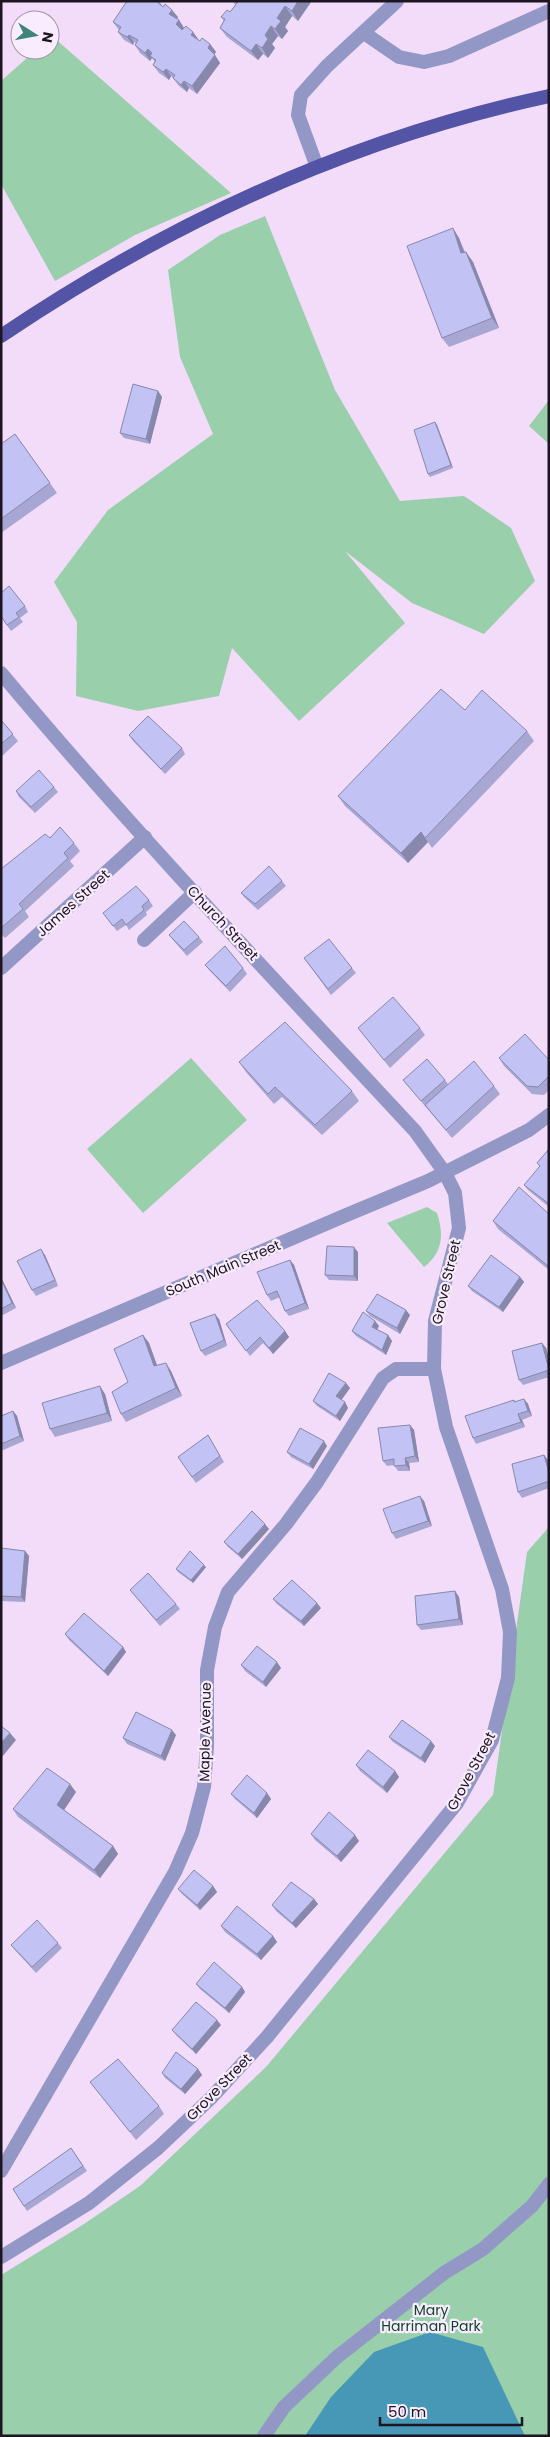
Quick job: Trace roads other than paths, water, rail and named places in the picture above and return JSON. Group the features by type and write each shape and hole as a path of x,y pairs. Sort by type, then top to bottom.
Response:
{"main road":[{"path":"1,336 62,294 219,208 317,167 482,110 549,96"}],"street":[{"path":"317,167 298,114 302,95 327,66 364,34 397,1"},
{"path":"364,34 400,57 424,62 449,56 549,11"},
{"name":"Church Street","path":"1,673 48,729 194,892 415,1131 445,1173"},
{"name":"James Street","path":"1,968 145,837"},
{"path":"144,940 194,892"},
{"name":"South Main Street","path":"1,1363 445,1173 529,1130 549,1116"},
{"name":"Grove Street","path":"1,2257 89,2203 158,2148 211,2098 267,2037 457,1803 492,1740 508,1678 510,1632 502,1589 446,1427 434,1369 436,1321 459,1228 455,1193 445,1173"},
{"name":"Maple Avenue","path":"1,2171 176,1872 192,1833 204,1787 207,1747 207,1670 215,1627 228,1592 292,1517 317,1482 383,1378 396,1369 434,1369"},
{"path":"264,2436 284,2407 337,2357 444,2274 483,2249 532,2206 549,2184"}],"water":[{"path":"430,2332 483,2347 525,2436 305,2436 331,2397 374,2352"}],"park label":[{"name":"Mary Harriman Park","path":"431,2318"}]}
